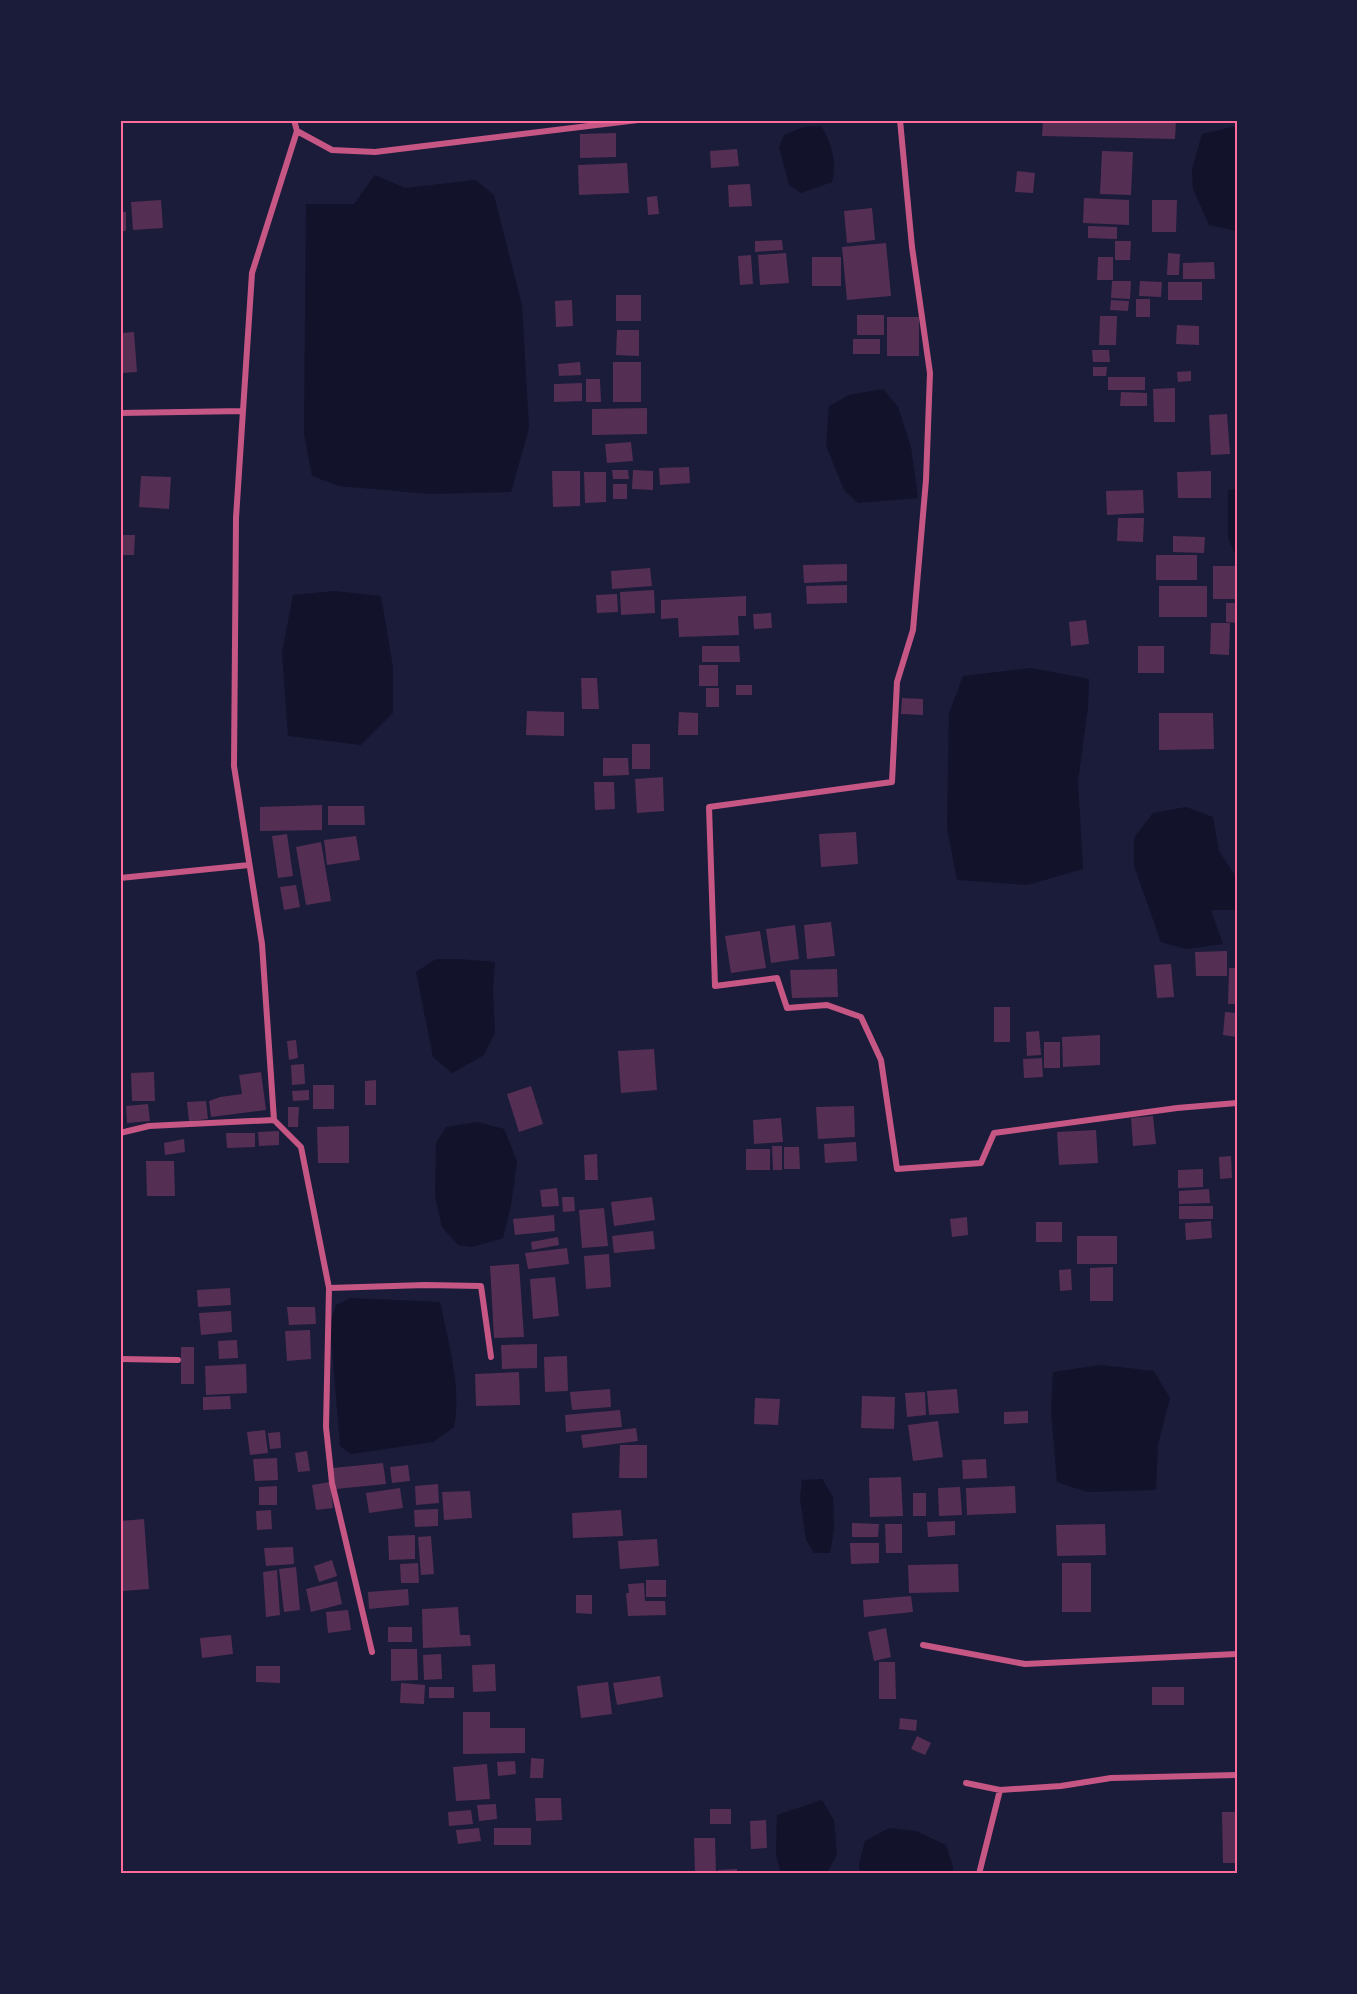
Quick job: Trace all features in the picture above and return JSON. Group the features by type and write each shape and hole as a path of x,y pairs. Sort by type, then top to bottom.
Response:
{"street":[{"path":"294,120 297,131 252,273 236,518 234,766 262,944 274,1120 301,1147 329,1288 326,1427 332,1483 372,1652"},
{"path":"297,131 332,150 375,152 638,120"},
{"path":"900,120 912,247 930,373 926,480 913,630 897,682 892,782 709,807 715,986 777,978 787,1008 826,1005 861,1017 881,1060 897,1169 981,1163 994,1133 1177,1108 1237,1103"},
{"path":"120,413 243,411"},
{"path":"120,878 249,865"},
{"path":"120,1133 149,1126 274,1120"},
{"path":"329,1288 481,1286 491,1357"},
{"path":"120,1359 178,1360"},
{"path":"923,1645 1025,1664 1237,1654"},
{"path":"966,1783 1000,1790 1061,1786 1111,1778 1237,1774"},
{"path":"979,1874 1000,1790"}],"shaded area":[{"path":"821,126 832,153 834,167 832,182 801,193 789,185 779,147 784,135 803,127"},
{"path":"1237,126 1237,231 1209,225 1193,189 1192,169 1202,134"},
{"path":"375,175 405,188 475,180 494,195 522,305 529,428 511,492 431,494 339,486 312,476 304,434 306,204 354,204"},
{"path":"883,389 898,407 911,447 918,498 858,503 844,490 826,445 829,406 849,395"},
{"path":"1237,489 1237,558 1228,538 1228,490"},
{"path":"335,591 381,596 393,667 393,713 361,745 288,736 282,653 293,595"},
{"path":"1031,668 1089,679 1088,707 1078,782 1083,869 1027,885 957,880 947,828 949,713 963,676"},
{"path":"1186,807 1213,817 1219,851 1237,878 1237,910 1211,910 1223,944 1186,949 1161,942 1134,866 1134,838 1153,813"},
{"path":"436,959 495,962 493,990 495,1033 484,1055 452,1073 433,1057 416,972"},
{"path":"478,1122 504,1129 517,1161 511,1206 503,1238 472,1247 458,1245 442,1227 435,1196 436,1143 446,1127"},
{"path":"351,1298 440,1302 453,1364 456,1412 454,1427 433,1442 351,1454 340,1446 330,1324 336,1305"},
{"path":"1101,1365 1154,1371 1170,1398 1158,1444 1156,1490 1087,1492 1057,1482 1051,1411 1053,1372"},
{"path":"822,1479 833,1497 834,1529 830,1553 814,1553 806,1540 800,1498 802,1480"},
{"path":"822,1800 834,1820 837,1855 826,1874 781,1874 776,1855 777,1815"},
{"path":"889,1828 916,1831 946,1845 953,1867 952,1874 860,1874 859,1864 865,1841"}],"building":[{"path":"1043,120 1176,120 1175,139 1042,136"},
{"path":"616,133 616,157 580,158 580,134"},
{"path":"737,149 739,166 711,168 710,151"},
{"path":"1102,151 1133,152 1131,195 1100,194"},
{"path":"627,163 629,193 579,195 578,165"},
{"path":"1017,171 1035,173 1033,193 1015,192"},
{"path":"750,184 752,206 729,207 728,185"},
{"path":"657,196 659,214 648,215 647,197"},
{"path":"1084,198 1129,200 1129,225 1083,223"},
{"path":"161,200 163,228 133,230 131,202"},
{"path":"1152,200 1177,200 1176,232 1152,232"},
{"path":"872,208 875,240 847,243 844,211"},
{"path":"120,212 126,212 126,231 120,231"},
{"path":"1088,226 1117,227 1117,239 1088,238"},
{"path":"782,240 783,250 755,252 755,241"},
{"path":"1115,241 1131,241 1130,260 1115,260"},
{"path":"886,243 891,296 847,300 842,247"},
{"path":"786,253 789,283 760,285 758,255"},
{"path":"1168,253 1180,254 1179,275 1167,275"},
{"path":"751,255 753,284 740,285 738,256"},
{"path":"812,257 841,257 841,286 812,286"},
{"path":"1098,257 1113,257 1113,280 1097,280"},
{"path":"1214,262 1215,279 1183,279 1183,263"},
{"path":"1112,281 1131,281 1130,299 1111,298"},
{"path":"1140,281 1162,282 1161,297 1139,296"},
{"path":"1168,282 1202,282 1202,300 1168,300"},
{"path":"616,295 641,295 641,321 616,321"},
{"path":"1136,299 1150,299 1150,317 1136,317"},
{"path":"572,300 573,326 556,327 555,301"},
{"path":"1111,300 1129,301 1128,311 1110,310"},
{"path":"857,315 884,315 884,335 857,335"},
{"path":"1100,316 1117,316 1116,345 1099,345"},
{"path":"887,317 919,317 919,356 887,356"},
{"path":"1177,325 1199,326 1199,345 1176,344"},
{"path":"617,330 639,330 639,356 616,355"},
{"path":"134,332 137,372 120,373 120,333"},
{"path":"853,339 880,339 880,354 853,354"},
{"path":"1092,350 1109,350 1110,362 1093,362"},
{"path":"580,362 581,375 559,376 558,364"},
{"path":"613,362 641,362 641,402 613,402"},
{"path":"1093,367 1107,367 1106,376 1093,376"},
{"path":"1191,371 1191,381 1178,382 1177,372"},
{"path":"1108,377 1145,377 1145,390 1108,390"},
{"path":"586,379 600,379 601,402 586,402"},
{"path":"582,383 582,401 554,402 554,384"},
{"path":"1175,388 1175,422 1154,422 1153,389"},
{"path":"1121,392 1147,393 1147,406 1120,406"},
{"path":"647,408 647,434 592,435 592,409"},
{"path":"1227,414 1230,454 1211,455 1209,415"},
{"path":"631,442 633,461 607,463 605,444"},
{"path":"689,467 690,483 660,485 659,468"},
{"path":"612,470 628,470 629,479 613,479"},
{"path":"633,470 653,471 653,490 632,489"},
{"path":"552,471 580,471 580,506 553,507"},
{"path":"1211,471 1211,498 1178,498 1177,472"},
{"path":"584,472 606,472 606,502 585,503"},
{"path":"141,476 171,477 169,509 139,507"},
{"path":"613,484 627,484 627,499 613,499"},
{"path":"1143,490 1144,513 1107,515 1106,491"},
{"path":"1118,518 1144,518 1143,542 1117,541"},
{"path":"121,535 135,535 134,555 120,555"},
{"path":"1173,536 1205,537 1204,553 1173,552"},
{"path":"1156,555 1197,555 1197,580 1156,580"},
{"path":"847,564 847,581 804,583 803,565"},
{"path":"1213,566 1237,566 1237,599 1213,599"},
{"path":"650,568 652,586 612,589 611,571"},
{"path":"847,585 847,603 807,604 806,586"},
{"path":"1159,586 1207,586 1207,617 1159,617"},
{"path":"654,590 655,613 621,615 620,592"},
{"path":"617,594 618,612 597,613 596,595"},
{"path":"746,596 746,616 738,616 739,635 679,637 678,618 661,619 661,600"},
{"path":"1226,603 1237,603 1237,623 1226,622"},
{"path":"771,613 772,628 754,629 753,614"},
{"path":"1086,620 1089,644 1071,646 1069,622"},
{"path":"1211,623 1230,623 1229,655 1210,654"},
{"path":"702,646 739,646 740,662 702,662"},
{"path":"1138,646 1164,646 1164,673 1138,673"},
{"path":"699,665 718,665 718,686 699,686"},
{"path":"581,678 597,678 599,709 582,709"},
{"path":"736,685 752,685 752,695 736,695"},
{"path":"706,688 719,688 719,707 706,707"},
{"path":"902,698 923,699 923,715 901,714"},
{"path":"527,711 564,712 564,736 526,735"},
{"path":"679,712 698,713 698,735 678,735"},
{"path":"1159,713 1213,713 1214,749 1159,750"},
{"path":"632,744 650,744 650,769 632,769"},
{"path":"603,758 628,758 629,775 603,776"},
{"path":"663,777 664,811 637,813 635,779"},
{"path":"594,782 614,782 615,809 595,810"},
{"path":"322,805 322,830 260,831 260,807"},
{"path":"328,806 364,806 365,825 328,825"},
{"path":"856,832 858,864 821,867 819,834"},
{"path":"287,834 293,876 278,878 272,836"},
{"path":"356,836 360,860 327,865 324,840"},
{"path":"321,842 331,901 306,905 296,847"},
{"path":"296,885 300,907 284,910 280,887"},
{"path":"831,922 835,956 807,959 804,925"},
{"path":"795,925 799,959 771,963 766,929"},
{"path":"760,931 766,968 731,973 725,936"},
{"path":"1227,951 1227,976 1196,976 1195,952"},
{"path":"1171,964 1174,997 1157,998 1154,965"},
{"path":"1229,968 1237,968 1237,1004 1228,1004"},
{"path":"837,969 838,997 792,998 790,970"},
{"path":"994,1007 1010,1007 1010,1042 994,1042"},
{"path":"1225,1012 1237,1013 1237,1037 1223,1035"},
{"path":"1039,1031 1041,1055 1027,1056 1026,1032"},
{"path":"1100,1035 1100,1065 1063,1067 1062,1037"},
{"path":"296,1040 298,1058 289,1060 287,1041"},
{"path":"1044,1042 1060,1042 1060,1068 1044,1068"},
{"path":"654,1049 657,1090 621,1093 618,1051"},
{"path":"1042,1058 1043,1077 1024,1078 1023,1059"},
{"path":"304,1064 305,1084 292,1085 291,1065"},
{"path":"154,1072 155,1101 132,1101 131,1073"},
{"path":"261,1072 266,1110 211,1117 209,1101 242,1094 239,1075"},
{"path":"376,1080 376,1105 365,1105 365,1081"},
{"path":"313,1085 334,1085 334,1109 313,1109"},
{"path":"531,1086 543,1124 519,1132 507,1094"},
{"path":"309,1090 309,1100 293,1101 292,1091"},
{"path":"206,1101 208,1119 189,1121 187,1102"},
{"path":"148,1104 150,1121 127,1123 126,1106"},
{"path":"854,1106 855,1137 818,1139 816,1107"},
{"path":"288,1107 299,1107 298,1127 288,1127"},
{"path":"1153,1116 1156,1144 1133,1146 1131,1118"},
{"path":"781,1118 783,1142 754,1144 753,1120"},
{"path":"349,1126 349,1163 318,1163 317,1127"},
{"path":"1096,1130 1098,1163 1059,1165 1057,1132"},
{"path":"279,1131 279,1145 259,1146 258,1132"},
{"path":"226,1133 255,1133 255,1147 227,1148"},
{"path":"184,1139 185,1152 165,1155 164,1143"},
{"path":"856,1142 857,1161 825,1163 824,1144"},
{"path":"772,1146 782,1146 782,1170 773,1170"},
{"path":"784,1147 799,1147 800,1169 784,1169"},
{"path":"746,1149 770,1149 770,1170 746,1170"},
{"path":"597,1154 598,1180 585,1180 584,1155"},
{"path":"1231,1156 1232,1178 1220,1179 1219,1157"},
{"path":"146,1161 174,1161 175,1196 147,1196"},
{"path":"1203,1169 1203,1187 1178,1188 1178,1170"},
{"path":"557,1188 559,1206 542,1207 540,1190"},
{"path":"1209,1189 1210,1203 1179,1204 1179,1191"},
{"path":"562,1197 574,1197 575,1211 563,1212"},
{"path":"652,1197 655,1220 614,1226 611,1202"},
{"path":"1179,1206 1213,1206 1213,1219 1179,1219"},
{"path":"604,1208 608,1246 582,1248 579,1210"},
{"path":"554,1215 555,1231 515,1235 513,1219"},
{"path":"967,1217 968,1235 952,1237 950,1219"},
{"path":"1211,1221 1212,1238 1186,1240 1185,1223"},
{"path":"1036,1222 1062,1222 1062,1242 1036,1242"},
{"path":"653,1231 655,1249 614,1253 612,1236"},
{"path":"1077,1236 1117,1236 1117,1264 1077,1264"},
{"path":"558,1237 559,1245 532,1250 531,1242"},
{"path":"567,1248 569,1264 528,1269 525,1253"},
{"path":"609,1254 611,1287 586,1289 584,1256"},
{"path":"519,1264 524,1337 494,1338 490,1266"},
{"path":"1113,1267 1113,1301 1090,1301 1090,1268"},
{"path":"1071,1269 1072,1290 1060,1291 1059,1270"},
{"path":"555,1277 559,1316 533,1319 530,1279"},
{"path":"230,1288 231,1305 198,1307 197,1290"},
{"path":"287,1307 315,1307 316,1324 289,1325"},
{"path":"231,1311 232,1332 201,1335 199,1313"},
{"path":"310,1330 311,1359 287,1361 285,1331"},
{"path":"237,1340 238,1358 219,1359 218,1341"},
{"path":"537,1344 537,1368 502,1369 501,1345"},
{"path":"181,1347 194,1347 194,1384 181,1384"},
{"path":"567,1356 568,1391 545,1392 544,1357"},
{"path":"246,1364 247,1393 206,1395 205,1366"},
{"path":"519,1372 520,1405 476,1406 475,1374"},
{"path":"610,1389 611,1407 572,1410 570,1392"},
{"path":"957,1389 959,1413 929,1415 927,1391"},
{"path":"925,1392 926,1415 907,1417 905,1393"},
{"path":"230,1396 231,1409 203,1410 203,1397"},
{"path":"862,1396 895,1397 894,1429 861,1428"},
{"path":"755,1398 780,1399 778,1425 754,1424"},
{"path":"620,1410 622,1427 566,1432 565,1415"},
{"path":"1028,1411 1028,1423 1004,1424 1004,1412"},
{"path":"938,1421 943,1457 913,1461 908,1425"},
{"path":"636,1428 638,1441 583,1448 581,1435"},
{"path":"265,1430 268,1453 250,1455 247,1432"},
{"path":"280,1432 281,1448 270,1449 268,1433"},
{"path":"620,1445 647,1445 647,1478 619,1478"},
{"path":"307,1451 310,1471 298,1472 295,1453"},
{"path":"277,1458 278,1480 255,1481 253,1459"},
{"path":"986,1459 987,1478 963,1479 962,1460"},
{"path":"383,1463 386,1484 336,1489 333,1468"},
{"path":"408,1465 410,1481 392,1483 390,1467"},
{"path":"901,1477 903,1516 870,1517 869,1478"},
{"path":"330,1482 333,1508 316,1510 312,1485"},
{"path":"438,1484 439,1503 416,1505 415,1486"},
{"path":"277,1486 277,1505 259,1505 259,1487"},
{"path":"1015,1486 1016,1513 967,1515 966,1488"},
{"path":"960,1487 962,1515 939,1516 938,1488"},
{"path":"400,1488 403,1508 369,1513 366,1493"},
{"path":"470,1491 472,1518 444,1520 442,1492"},
{"path":"913,1493 926,1493 926,1516 913,1516"},
{"path":"438,1509 438,1526 415,1527 414,1510"},
{"path":"271,1510 272,1529 257,1530 256,1511"},
{"path":"621,1510 623,1536 573,1538 572,1513"},
{"path":"144,1519 149,1589 123,1591 120,1521"},
{"path":"955,1521 955,1535 928,1537 927,1522"},
{"path":"852,1523 879,1524 878,1537 852,1537"},
{"path":"885,1524 902,1524 902,1553 886,1553"},
{"path":"1105,1524 1106,1555 1057,1556 1056,1525"},
{"path":"415,1535 415,1559 389,1560 388,1536"},
{"path":"431,1536 434,1574 421,1575 418,1537"},
{"path":"657,1539 659,1566 620,1569 618,1541"},
{"path":"850,1543 879,1543 879,1563 851,1564"},
{"path":"293,1547 294,1564 266,1566 264,1548"},
{"path":"332,1560 337,1576 319,1582 314,1566"},
{"path":"418,1563 419,1583 401,1583 400,1564"},
{"path":"1062,1563 1091,1563 1091,1612 1062,1612"},
{"path":"958,1564 959,1592 909,1593 908,1565"},
{"path":"296,1567 300,1610 284,1612 279,1569"},
{"path":"277,1570 280,1615 266,1617 263,1572"},
{"path":"646,1580 666,1580 666,1597 646,1597"},
{"path":"337,1581 342,1604 311,1612 306,1589"},
{"path":"644,1583 645,1601 665,1601 666,1615 628,1616 626,1593 629,1593 628,1584"},
{"path":"408,1589 409,1605 369,1609 368,1592"},
{"path":"576,1595 592,1595 592,1614 576,1613"},
{"path":"911,1596 913,1612 864,1617 863,1600"},
{"path":"458,1607 460,1635 470,1635 471,1646 423,1648 422,1609"},
{"path":"348,1610 351,1630 328,1633 326,1612"},
{"path":"388,1627 412,1627 412,1642 388,1642"},
{"path":"886,1628 891,1657 874,1661 868,1632"},
{"path":"231,1635 233,1654 202,1658 200,1638"},
{"path":"391,1649 417,1649 418,1680 391,1681"},
{"path":"441,1654 442,1679 424,1680 423,1655"},
{"path":"879,1662 895,1662 896,1699 879,1699"},
{"path":"495,1664 496,1691 473,1692 472,1665"},
{"path":"256,1666 280,1666 280,1683 256,1682"},
{"path":"660,1676 663,1697 617,1705 613,1683"},
{"path":"608,1682 612,1714 581,1718 577,1686"},
{"path":"401,1683 425,1685 424,1704 400,1703"},
{"path":"429,1687 454,1687 454,1698 429,1698"},
{"path":"1152,1687 1184,1687 1184,1705 1152,1705"},
{"path":"463,1712 490,1712 490,1728 525,1728 525,1753 463,1754"},
{"path":"900,1718 917,1720 916,1731 899,1729"},
{"path":"917,1736 931,1743 925,1755 911,1749"},
{"path":"531,1758 544,1759 543,1778 530,1778"},
{"path":"515,1761 516,1774 498,1776 497,1762"},
{"path":"487,1764 490,1799 456,1801 453,1767"},
{"path":"535,1798 561,1798 562,1820 536,1821"},
{"path":"496,1804 497,1819 479,1821 477,1805"},
{"path":"710,1809 731,1809 731,1824 710,1824"},
{"path":"471,1810 473,1824 449,1826 448,1812"},
{"path":"1222,1812 1237,1812 1237,1863 1223,1863"},
{"path":"766,1820 767,1848 751,1849 750,1821"},
{"path":"479,1828 481,1841 458,1844 456,1830"},
{"path":"494,1828 531,1828 531,1845 494,1845"},
{"path":"694,1838 715,1838 716,1874 695,1874"},
{"path":"737,1869 737,1874 718,1874 718,1870"}]}
